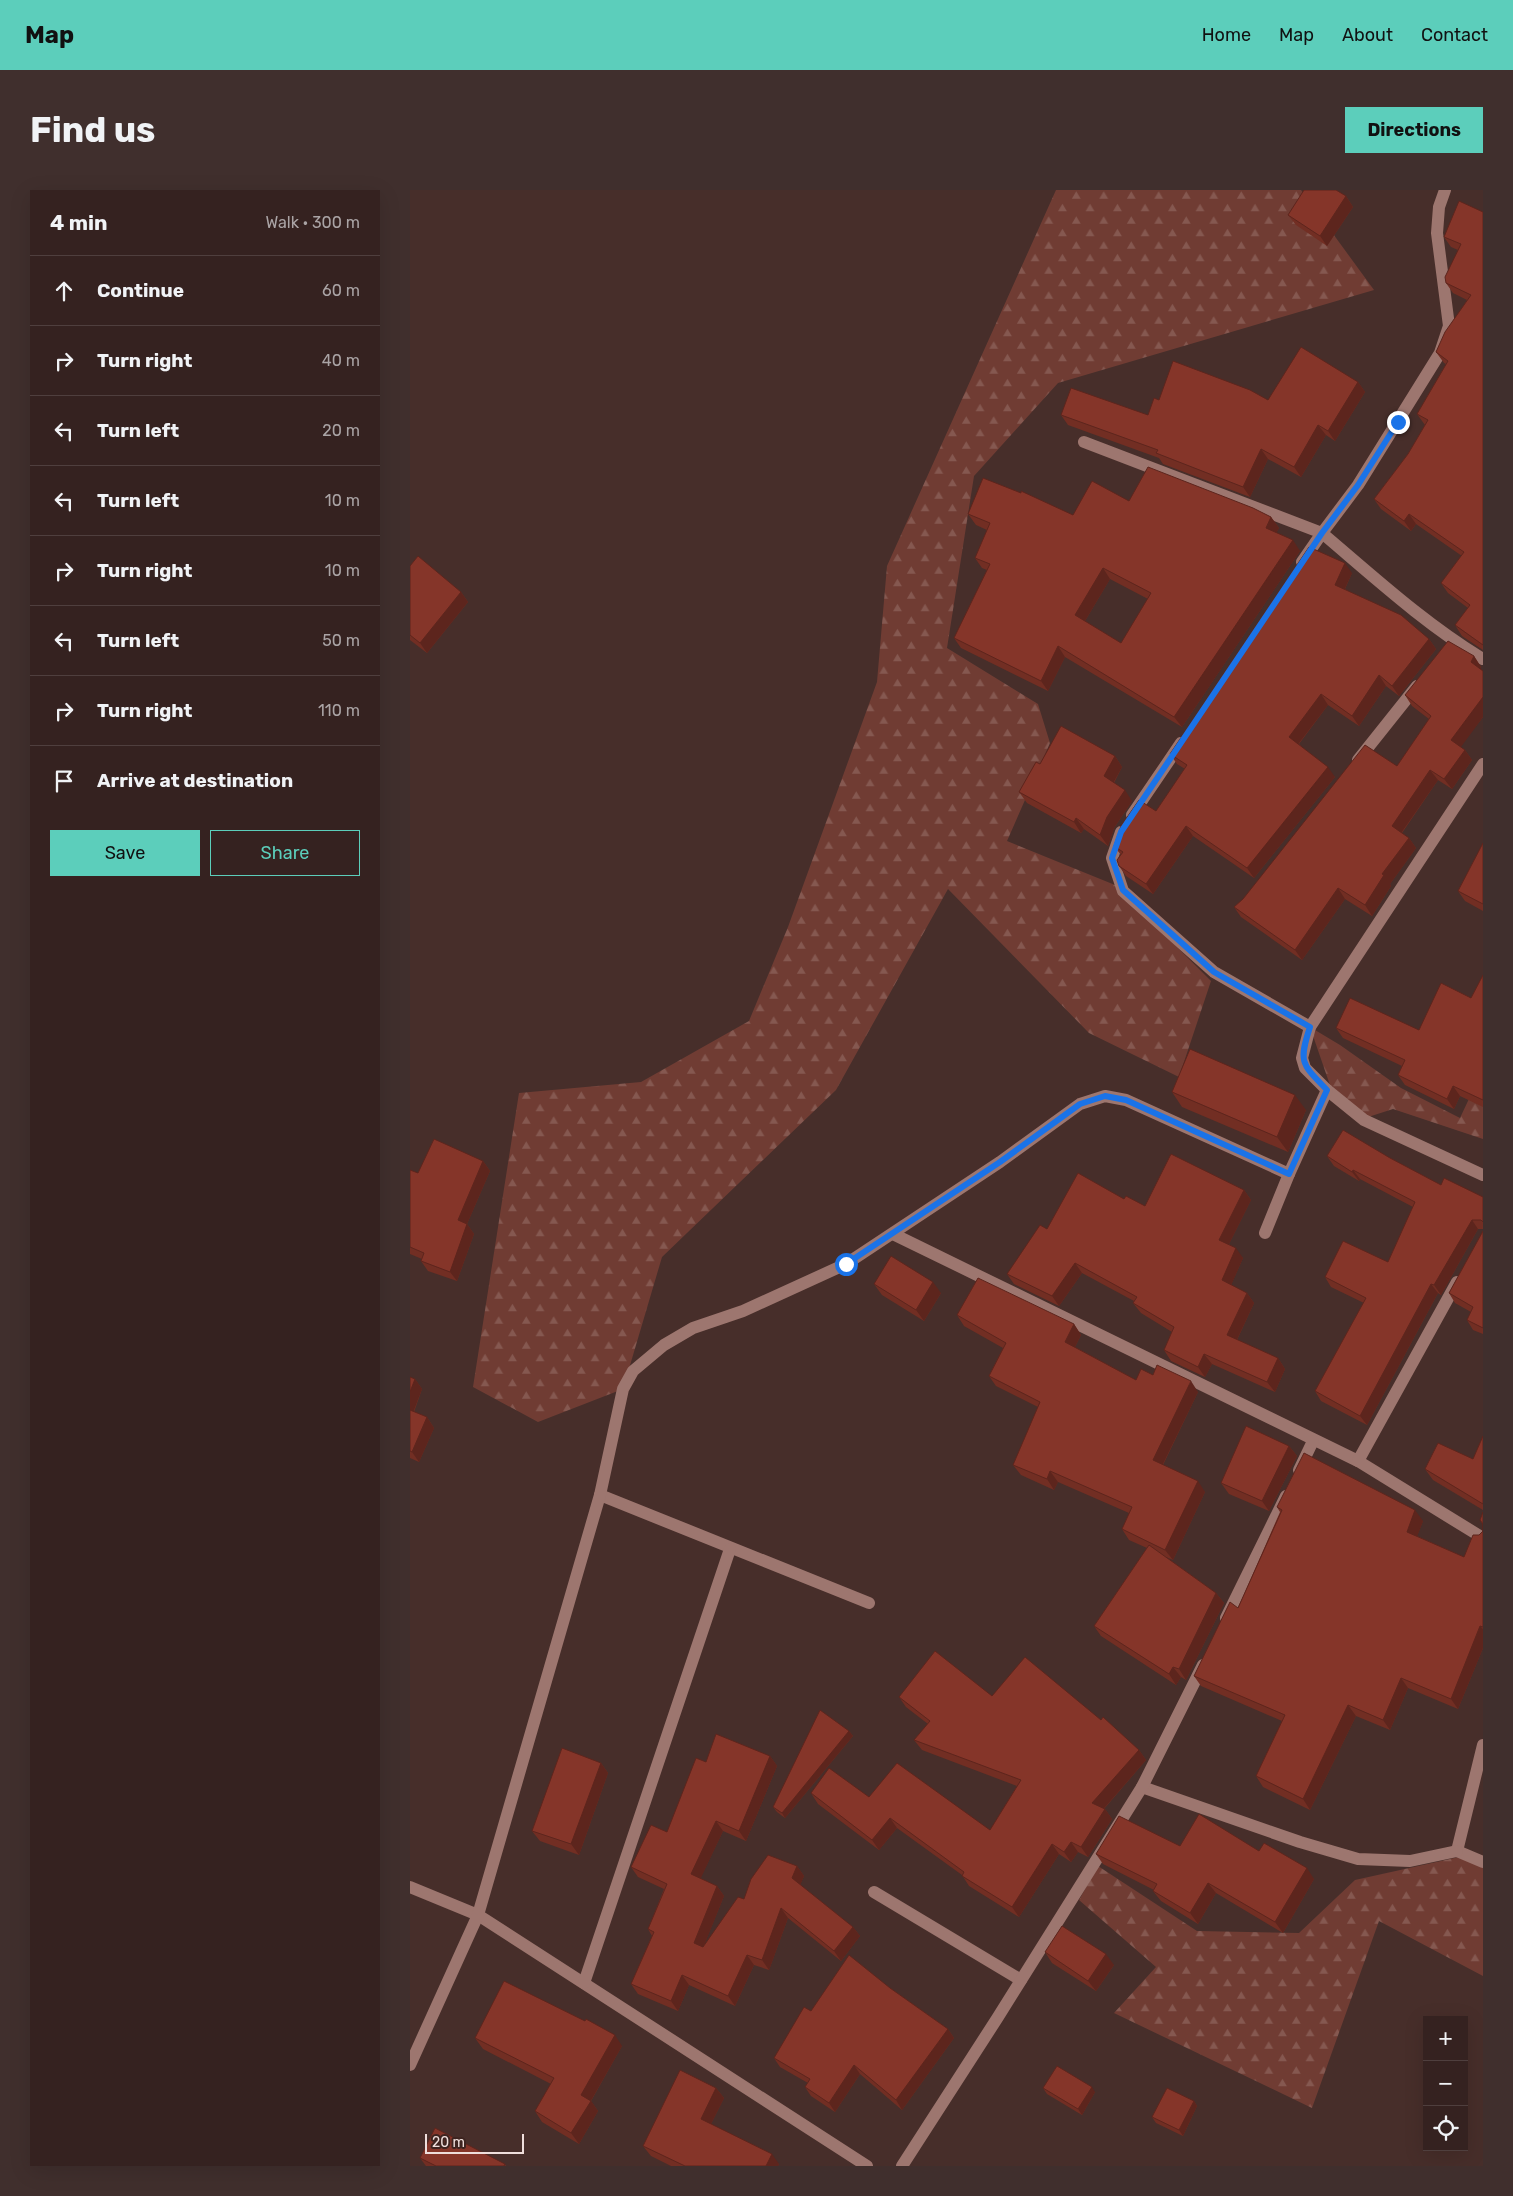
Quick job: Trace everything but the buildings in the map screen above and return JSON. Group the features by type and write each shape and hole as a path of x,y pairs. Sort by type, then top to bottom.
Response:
{"street":[{"path":"1295,573 1358,485 1440,353 1449,326 1437,233 1439,207 1445,190"},
{"path":"1084,442 1322,533 1416,612 1450,645 1483,659"},
{"path":"1349,772 1422,680"},
{"path":"1186,735 1121,832 1112,858 1123,890 1214,972 1310,1027"},
{"path":"1483,764 1310,1027 1302,1058 1305,1068 1327,1090 1364,1120 1483,1175"},
{"path":"1265,1233 1327,1090"},
{"path":"410,2065 478,1915 600,1495 623,1388 633,1371 664,1344 693,1328 743,1310 846,1264 1000,1162 1080,1104 1105,1096 1126,1100 1289,1174"},
{"path":"893,1234 1313,1441 1358,1461 1483,1538"},
{"path":"1358,1461 1464,1270"},
{"path":"1223,1625 1313,1441"},
{"path":"600,1495 730,1549 869,1603"},
{"path":"584,1983 730,1549"},
{"path":"902,2166 1142,1787 1210,1652"},
{"path":"1457,1851 1483,1745"},
{"path":"1142,1787 1300,1842 1358,1860 1410,1861 1457,1851 1483,1862"},
{"path":"410,1887 478,1915 867,2166"},
{"path":"874,1892 1021,1980"}],"green space":[{"path":"1056,190 1301,190 1374,290 1058,383 974,476 947,648 1038,704 1050,743 1007,841 1115,885 1211,981 1179,1077 1089,1033 948,889 836,1090 662,1257 623,1389 538,1422 473,1387 519,1093 641,1082 749,1021 788,927 877,682 887,566"},
{"path":"1310,1027 1340,1045 1401,1088 1460,1118 1483,1069 1483,1139 1393,1109 1365,1118 1332,1091"},
{"path":"1459,1857 1483,1866 1483,1976 1379,1921 1312,2108 1114,2013 1156,1967 1079,1900 1098,1866 1197,1931 1299,1933 1355,1880"}],"route":[{"path":"846,1264 1000,1162 1080,1104 1105,1096 1126,1100 1289,1174 1327,1090 1305,1068 1302,1058 1310,1027 1214,972 1123,890 1112,858 1121,832 1322,533 1358,485 1398,422"}]}
